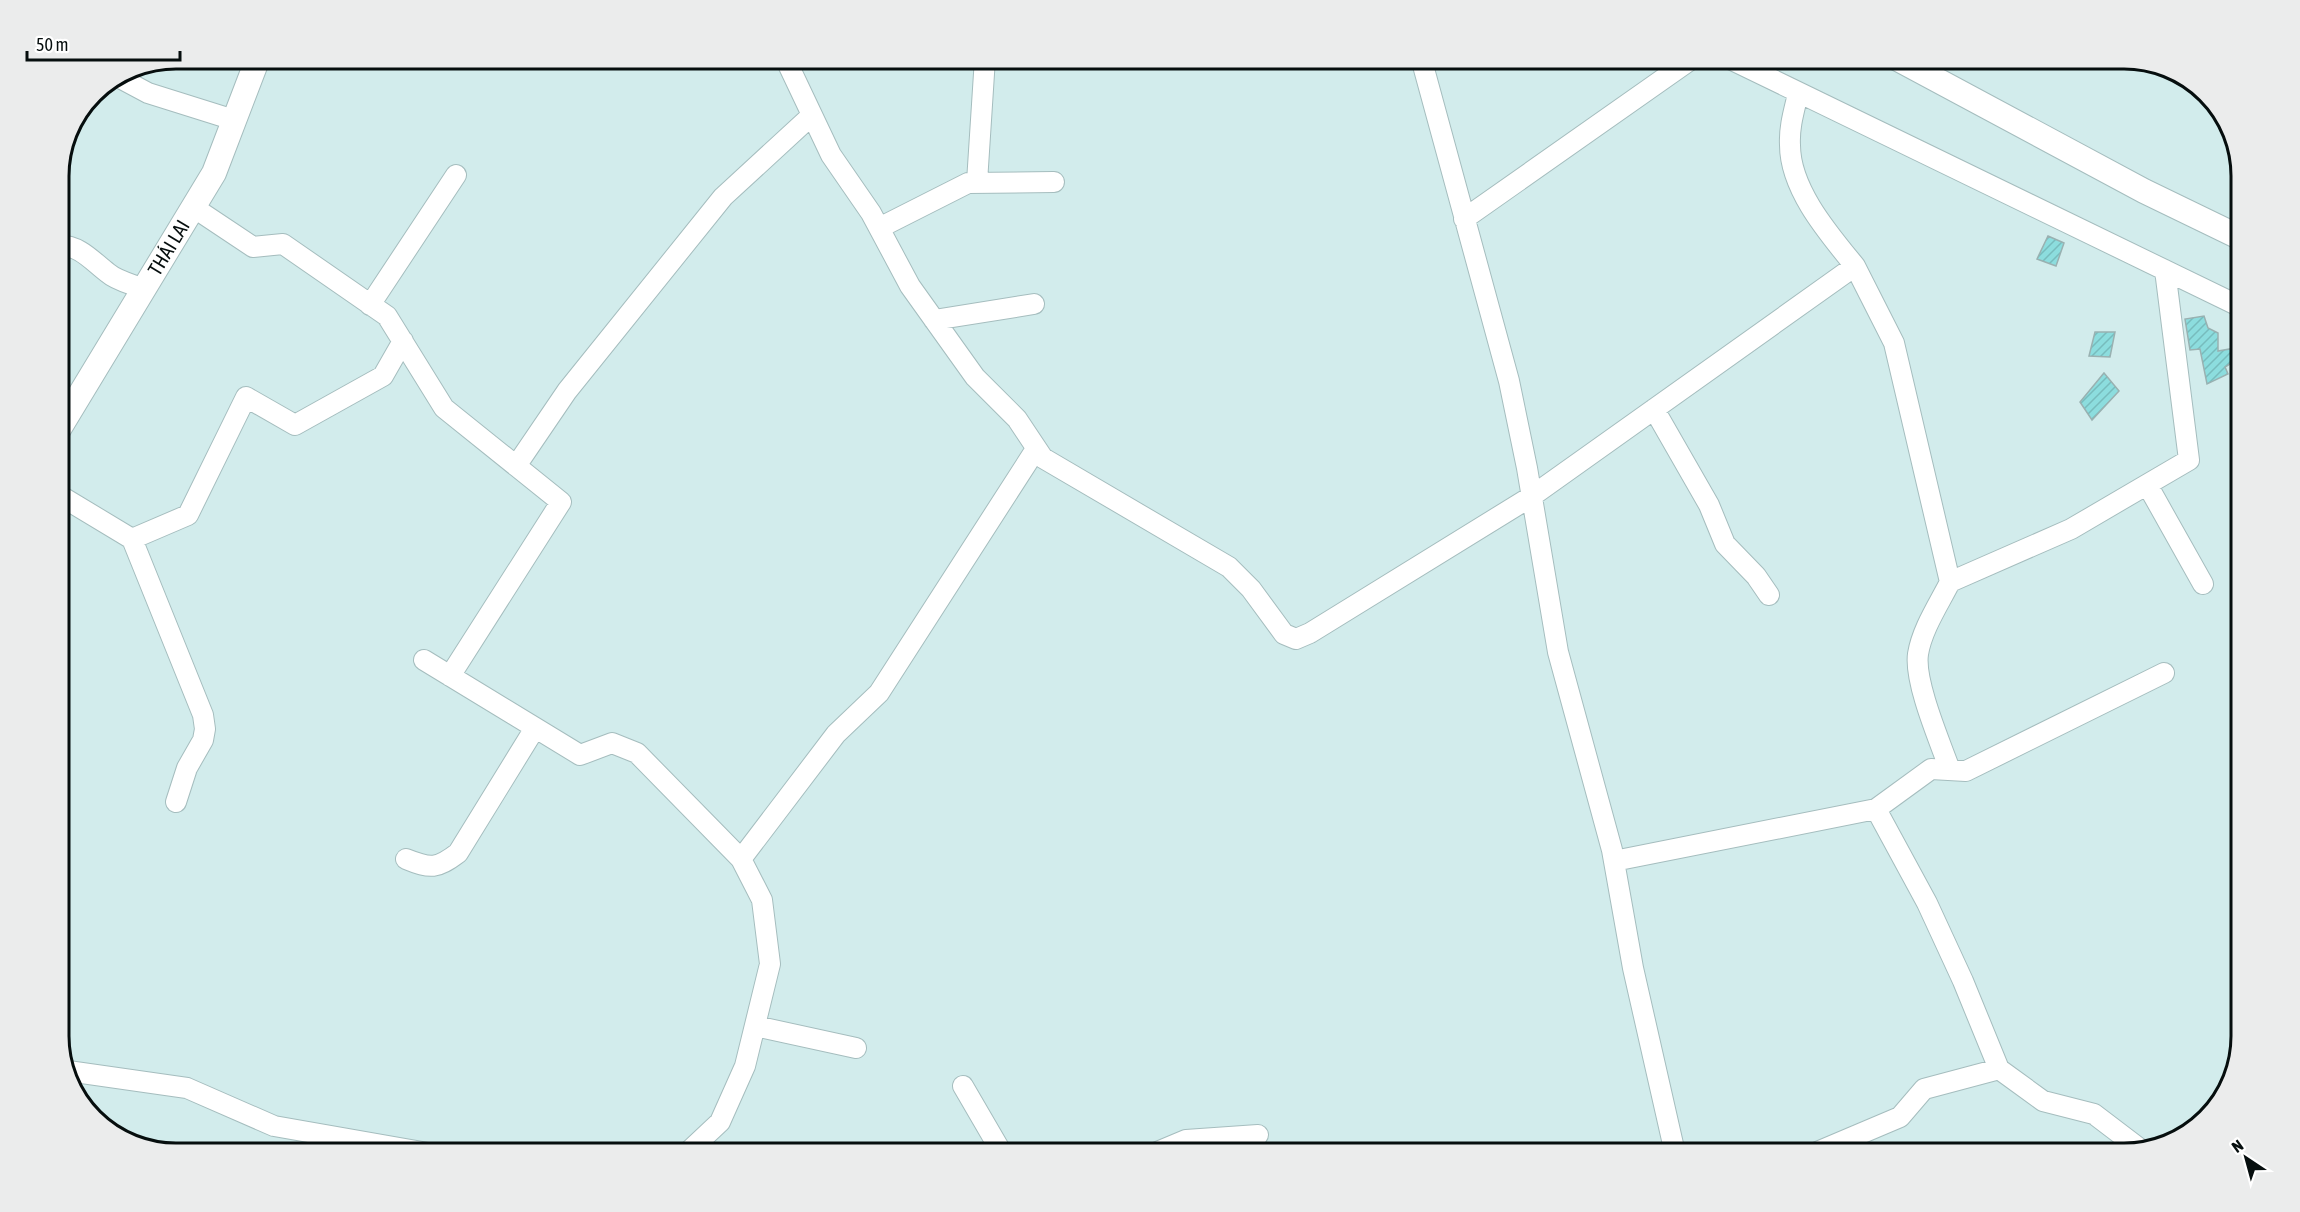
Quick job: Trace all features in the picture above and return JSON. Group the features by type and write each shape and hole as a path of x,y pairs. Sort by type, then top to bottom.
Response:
{"street":[{"name":"THÁI LAI","path":"69,413 214,173 254,69"},
{"path":"790,69 831,155 879,228 910,286 975,377 1017,419 1043,458 1230,567 1251,589 1284,634 1296,639 1310,633 1532,496 1855,266"},
{"path":"977,182 984,69"},
{"path":"1424,69 1509,381 1532,496 1557,652 1614,861 1633,968 1673,1143"},
{"path":"1464,219 1677,69"},
{"path":"1749,69 2231,302"},
{"path":"1917,69 2144,191 2231,233"},
{"path":"127,81 148,93 234,120"},
{"path":"1798,94 1790,128 1789,147 1798,181 1829,232 1855,266 1894,343 1950,582 1926,632 1918,655 1919,679 1950,770"},
{"path":"516,466 567,391 723,197 811,116"},
{"path":"370,305 456,175"},
{"path":"879,228 958,186 977,182 1054,182"},
{"path":"193,207 254,247 283,244 387,316 444,408 561,502 450,676"},
{"path":"69,246 93,259 109,275 144,289"},
{"path":"1950,582 2071,529 2189,460 2165,270"},
{"path":"934,320 1034,304"},
{"path":"132,539 189,515 246,397 295,425 383,376 403,341"},
{"path":"1654,409 1709,505 1725,544 1756,576 1769,595"},
{"path":"741,859 836,734 879,693 1036,449"},
{"path":"2148,486 2203,584"},
{"path":"69,501 132,539 203,715 206,729 182,782 176,802"},
{"path":"423,660 580,755 612,743 637,753 741,859 762,900 770,964 745,1066 720,1122 698,1143"},
{"path":"1614,861 1876,809 1931,769 1966,771 2164,673"},
{"path":"406,859 425,867 442,865 458,853 535,728"},
{"path":"1876,809 1936,923 1999,1069 2043,1101 2094,1114 2132,1143"},
{"path":"754,1026 855,1048"},
{"path":"1840,1143 1900,1117 1924,1089 1999,1069"},
{"path":"76,1072 187,1088 273,1126 367,1143"},
{"path":"963,1086 996,1143"},
{"path":"1179,1143 1186,1140 1258,1135"}],"building":[{"path":"2048,236 2064,243 2056,266 2037,259"},
{"path":"2204,316 2208,328 2218,333 2218,351 2231,349 2231,363 2225,367 2228,374 2207,384 2200,349 2190,350 2185,319"},
{"path":"2095,332 2115,332 2110,357 2089,356"},
{"path":"2104,373 2119,391 2092,420 2080,402"}]}
